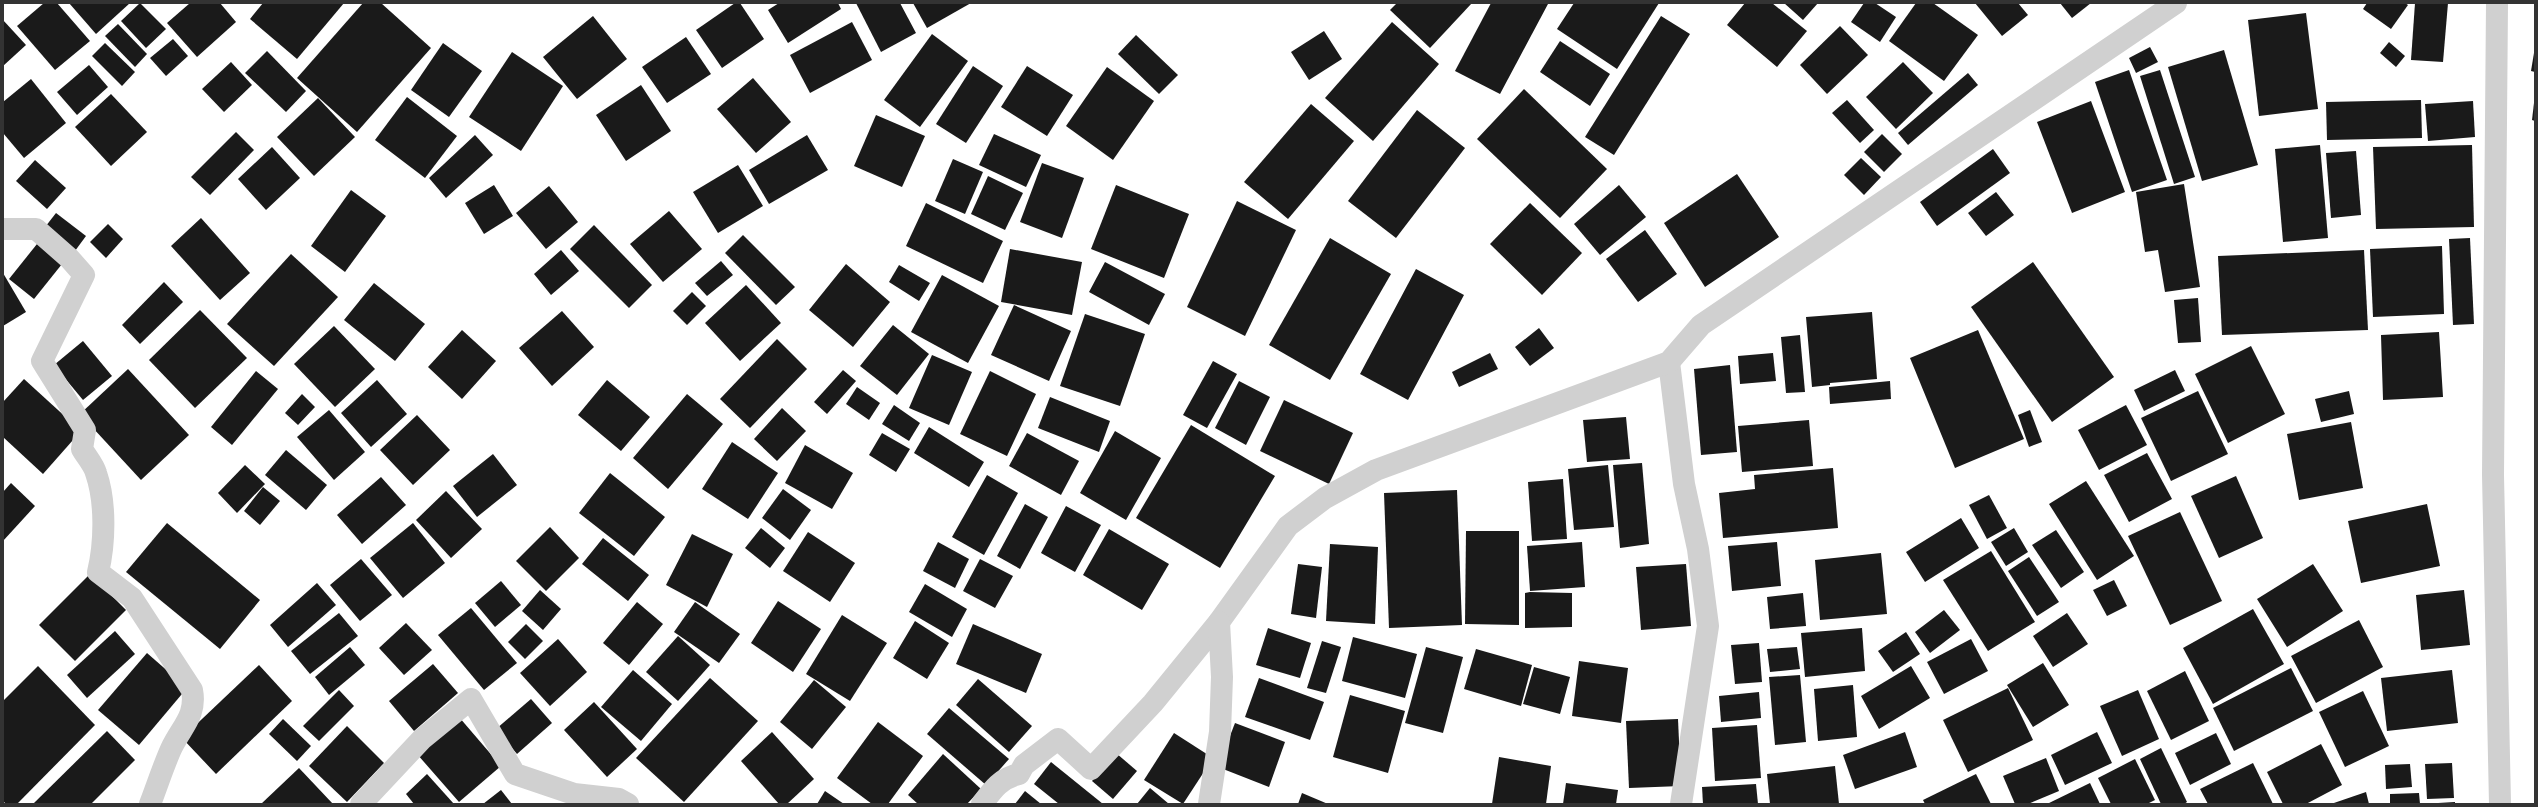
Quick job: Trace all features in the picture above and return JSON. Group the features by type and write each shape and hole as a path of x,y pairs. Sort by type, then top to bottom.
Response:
{"street":[{"path":"982,804 994,787 1007,776 1019,774 1024,764 1058,739 1091,769 1153,702 1219,622 1288,526 1326,498 1376,470 1669,362 1701,325 2176,3"},
{"path":"2497,3 2493,475 2500,804"},
{"path":"3,229 36,229 69,258 84,275 42,361 86,430 82,449 96,472 102,507 104,547 98,572 132,598 192,690 194,702 191,716 171,749 150,804"},
{"path":"1669,362 1684,484 1698,550 1708,626 1681,804"},
{"path":"1209,804 1220,732 1222,677 1219,622"},
{"path":"361,804 422,739 471,699 515,774 574,794 619,799 628,804"}],"building":[{"path":"44,3 57,3 90,41 55,70 17,26"},
{"path":"69,3 130,3 96,34"},
{"path":"140,3 166,29 146,48 121,21"},
{"path":"190,3 220,3 236,22 197,57 167,23"},
{"path":"263,3 344,3 297,59 250,19"},
{"path":"363,3 381,3 431,48 357,132 297,78"},
{"path":"735,3 740,3 764,39 722,68 696,30"},
{"path":"779,3 838,3 841,9 788,43 768,10"},
{"path":"856,3 900,3 916,33 881,52"},
{"path":"913,3 971,3 927,28"},
{"path":"1397,3 1472,3 1430,48 1390,10"},
{"path":"1491,3 1548,4 1500,94 1455,71"},
{"path":"1574,3 1659,3 1617,69 1557,29"},
{"path":"1745,3 1772,3 1807,31 1777,67 1727,25"},
{"path":"1784,3 1818,3 1803,20"},
{"path":"1864,3 1875,3 1896,17 1880,42 1851,22"},
{"path":"1916,3 1933,3 1978,35 1944,81 1889,41"},
{"path":"1975,3 2018,3 2028,15 2002,36"},
{"path":"2060,3 2091,3 2072,18"},
{"path":"2367,3 2405,3 2408,5 2391,29 2363,9"},
{"path":"2415,3 2448,3 2443,62 2411,60"},
{"path":"2306,13 2318,109 2259,116 2248,20"},
{"path":"593,16 627,59 577,99 543,57"},
{"path":"1661,16 1690,34 1614,155 1585,137"},
{"path":"3,20 26,45 3,66"},
{"path":"852,22 872,60 810,93 790,55"},
{"path":"1392,22 1439,64 1373,141 1325,98"},
{"path":"118,24 147,54 135,67 105,36"},
{"path":"1840,26 1868,55 1827,94 1800,65"},
{"path":"1324,31 1342,59 1309,80 1291,52"},
{"path":"932,34 968,61 920,127 884,100"},
{"path":"1136,35 1178,75 1159,94 1118,54"},
{"path":"686,37 711,74 667,103 642,67"},
{"path":"173,39 188,56 166,76 150,58"},
{"path":"1560,41 1610,74 1590,106 1540,72"},
{"path":"2389,42 2405,56 2396,67 2380,53"},
{"path":"105,43 135,72 122,86 92,56"},
{"path":"443,43 482,71 449,117 411,90"},
{"path":"2150,47 2158,62 2136,73 2129,58"},
{"path":"2224,50 2258,165 2202,181 2168,67"},
{"path":"267,51 306,91 286,112 245,73"},
{"path":"512,52 563,86 521,151 469,117"},
{"path":"2535,53 2535,72 2531,71"},
{"path":"231,62 252,85 224,112 202,89"},
{"path":"1903,62 1933,93 1896,129 1866,97"},
{"path":"89,65 108,87 77,115 57,92"},
{"path":"973,66 1003,86 966,143 936,124"},
{"path":"1027,66 1073,95 1047,136 1001,107"},
{"path":"1107,67 1154,101 1113,160 1066,126"},
{"path":"2129,70 2167,180 2132,192 2095,82"},
{"path":"2160,70 2195,177 2174,184 2140,76"},
{"path":"1968,73 1978,85 1908,145 1898,133"},
{"path":"753,78 791,122 756,153 717,109"},
{"path":"31,79 66,123 24,158 3,133 3,102"},
{"path":"641,85 671,131 626,161 596,115"},
{"path":"1524,89 1607,169 1560,218 1477,139"},
{"path":"111,94 147,132 111,166 75,127"},
{"path":"407,97 457,136 425,178 375,140"},
{"path":"318,98 355,137 314,176 277,137"},
{"path":"1847,100 1874,130 1860,143 1832,113"},
{"path":"2421,100 2422,138 2327,140 2326,102"},
{"path":"2091,101 2125,192 2072,213 2037,122"},
{"path":"2473,101 2475,137 2428,141 2425,104"},
{"path":"2535,103 2535,121 2532,120"},
{"path":"1311,104 1354,141 1288,219 1244,182"},
{"path":"1417,110 1465,148 1396,238 1348,201"},
{"path":"876,115 925,136 902,187 854,166"},
{"path":"236,132 254,150 210,195 191,177"},
{"path":"994,134 1041,155 1026,187 979,165"},
{"path":"1882,134 1902,154 1884,172 1864,152"},
{"path":"475,135 493,155 446,198 429,178"},
{"path":"807,135 828,170 769,204 749,170"},
{"path":"2320,145 2328,238 2283,242 2275,149"},
{"path":"2472,145 2474,227 2376,229 2373,147"},
{"path":"272,147 300,178 266,210 238,179"},
{"path":"1993,149 2010,173 1937,226 1920,202"},
{"path":"2356,151 2361,215 2331,218 2326,153"},
{"path":"1861,158 1881,177 1864,195 1844,175"},
{"path":"953,159 983,172 965,214 935,201"},
{"path":"35,160 66,188 47,209 16,181"},
{"path":"1042,163 1084,178 1062,238 1020,222"},
{"path":"738,165 763,206 718,233 693,192"},
{"path":"1737,174 1779,237 1705,287 1664,223"},
{"path":"988,176 1023,193 1005,230 971,214"},
{"path":"2184,184 2200,287 2165,292 2158,250 2145,252 2136,192"},
{"path":"494,185 513,216 484,234 465,203"},
{"path":"1116,185 1189,214 1164,278 1091,249"},
{"path":"1619,185 1646,217 1600,255 1574,224"},
{"path":"549,186 578,222 546,249 516,213"},
{"path":"351,190 386,216 345,272 311,246"},
{"path":"1996,192 2014,215 1986,236 1968,213"},
{"path":"1237,201 1296,230 1245,336 1187,307"},
{"path":"926,203 1003,241 983,283 906,246"},
{"path":"1530,203 1582,253 1542,295 1490,244"},
{"path":"669,211 702,249 663,282 630,244"},
{"path":"56,213 86,236 72,255 42,231"},
{"path":"201,218 250,273 220,300 171,246"},
{"path":"108,224 123,239 106,258 90,242"},
{"path":"594,225 652,285 629,308 570,249"},
{"path":"1645,230 1677,274 1638,302 1606,259"},
{"path":"743,235 795,287 776,305 725,253"},
{"path":"1330,238 1391,274 1330,380 1269,345"},
{"path":"2470,238 2474,324 2453,325 2449,239"},
{"path":"41,239 66,259 34,299 9,279"},
{"path":"2442,246 2444,314 2373,317 2370,249"},
{"path":"1010,249 1082,262 1072,315 1001,302"},
{"path":"561,250 579,271 551,295 534,274"},
{"path":"2364,250 2368,330 2222,335 2218,256"},
{"path":"291,254 338,297 274,366 227,324"},
{"path":"721,261 733,275 707,296 695,283"},
{"path":"1105,262 1165,294 1149,325 1089,292"},
{"path":"2033,262 2114,377 2052,422 1971,307"},
{"path":"846,264 890,302 853,347 809,310"},
{"path":"899,265 930,283 919,301 889,282"},
{"path":"1416,269 1464,295 1408,400 1360,374"},
{"path":"3,273 26,312 3,326"},
{"path":"942,275 999,306 968,363 911,332"},
{"path":"164,282 183,302 140,344 122,325"},
{"path":"374,283 425,324 395,361 344,320"},
{"path":"746,285 781,323 740,361 705,323"},
{"path":"692,292 706,306 687,325 673,311"},
{"path":"2198,298 2201,342 2178,343 2174,300"},
{"path":"1014,305 1071,331 1049,381 991,355"},
{"path":"200,310 247,358 195,408 149,360"},
{"path":"562,311 594,347 552,386 519,348"},
{"path":"1872,312 1877,379 1830,383 1830,385 1812,387 1806,317"},
{"path":"1085,314 1145,334 1120,406 1060,386"},
{"path":"893,325 929,354 897,395 860,366"},
{"path":"334,326 375,369 335,407 294,364"},
{"path":"1539,328 1554,348 1530,366 1515,347"},
{"path":"462,330 496,361 462,399 428,367"},
{"path":"1978,330 2024,439 1955,468 1910,358"},
{"path":"2439,332 2443,397 2383,400 2381,335"},
{"path":"1800,335 1805,392 1786,393 1781,337"},
{"path":"777,339 807,369 750,428 720,399"},
{"path":"83,341 112,376 83,400 54,365"},
{"path":"2251,346 2285,414 2228,443 2195,374"},
{"path":"1490,353 1498,369 1459,387 1452,372"},
{"path":"1773,353 1776,381 1740,384 1738,356"},
{"path":"932,355 972,372 949,425 909,408"},
{"path":"1213,361 1237,374 1207,428 1183,415"},
{"path":"1730,365 1737,452 1701,455 1694,369"},
{"path":"128,369 189,435 141,480 80,414"},
{"path":"843,370 856,381 827,414 814,402"},
{"path":"2175,370 2185,391 2144,411 2134,390"},
{"path":"256,371 278,389 232,445 211,427"},
{"path":"990,371 1036,394 1007,456 960,434"},
{"path":"24,379 81,431 43,474 3,437 3,402"},
{"path":"377,380 407,414 371,447 341,413"},
{"path":"607,380 650,417 621,451 578,415"},
{"path":"1239,381 1270,397 1246,445 1215,428"},
{"path":"1890,381 1891,399 1830,404 1829,387"},
{"path":"857,387 880,403 869,420 846,404"},
{"path":"2198,391 2228,454 2171,481 2141,418"},
{"path":"2349,391 2354,414 2321,422 2315,399"},
{"path":"302,394 315,407 298,425 285,413"},
{"path":"687,394 723,424 668,489 633,458"},
{"path":"1050,397 1110,421 1099,452 1038,428"},
{"path":"1284,400 1353,433 1329,484 1260,451"},
{"path":"894,405 920,423 909,441 882,424"},
{"path":"2126,405 2147,445 2099,470 2078,430"},
{"path":"782,408 806,431 777,461 754,439"},
{"path":"329,410 365,452 334,480 297,437"},
{"path":"2030,410 2042,442 2029,447 2018,415"},
{"path":"417,415 450,450 413,485 380,450"},
{"path":"1626,417 1630,459 1587,462 1583,420"},
{"path":"1809,420 1813,466 1742,472 1738,426"},
{"path":"2351,422 2363,488 2299,500 2287,434"},
{"path":"1191,425 1275,476 1220,568 1136,518"},
{"path":"929,427 984,462 969,487 914,453"},
{"path":"1115,431 1161,458 1126,520 1080,493"},
{"path":"882,433 910,449 896,472 869,455"},
{"path":"1027,433 1079,461 1061,495 1009,466"},
{"path":"732,442 778,473 748,519 702,489"},
{"path":"805,445 853,473 832,509 785,483"},
{"path":"286,450 327,485 306,510 265,475"},
{"path":"2147,453 2172,499 2129,522 2104,475"},
{"path":"493,454 517,485 477,517 453,486"},
{"path":"1642,463 1649,544 1620,548 1613,465"},
{"path":"245,465 265,484 237,513 218,493"},
{"path":"1608,465 1614,527 1574,530 1568,469"},
{"path":"1833,468 1838,528 1723,538 1719,493 1755,489 1754,475"},
{"path":"610,473 665,517 634,556 579,513"},
{"path":"987,475 1018,493 984,555 952,537"},
{"path":"2236,476 2263,538 2219,558 2191,496"},
{"path":"381,477 406,505 362,544 337,515"},
{"path":"1563,479 1567,539 1532,541 1528,482"},
{"path":"2086,481 2134,556 2097,580 2049,504"},
{"path":"11,483 35,506 3,541 3,492"},
{"path":"263,487 280,501 260,525 244,511"},
{"path":"783,489 811,510 790,540 762,518"},
{"path":"1457,490 1462,625 1389,628 1384,493"},
{"path":"446,491 482,529 451,558 416,520"},
{"path":"1989,495 2007,528 1987,539 1969,505"},
{"path":"1025,504 1048,517 1020,569 997,556"},
{"path":"2427,504 2440,566 2361,583 2348,521"},
{"path":"1066,506 1101,525 1075,572 1041,553"},
{"path":"2180,512 2222,601 2170,625 2128,536"},
{"path":"1961,518 1979,548 1925,582 1906,552"},
{"path":"167,523 260,600 220,649 126,572"},
{"path":"413,523 445,563 403,598 370,558"},
{"path":"550,527 579,558 546,591 516,561"},
{"path":"761,528 785,548 770,568 745,548"},
{"path":"2014,528 2028,552 2006,566 1991,542"},
{"path":"1109,529 1169,564 1142,610 1083,575"},
{"path":"2056,530 2084,572 2061,588 2032,545"},
{"path":"1466,531 1519,531 1519,625 1465,624"},
{"path":"808,532 855,563 830,602 783,571"},
{"path":"692,534 733,554 707,607 666,585"},
{"path":"603,538 649,575 628,601 582,564"},
{"path":"938,542 969,559 955,588 923,571"},
{"path":"1582,542 1585,587 1530,591 1527,546"},
{"path":"1777,542 1781,586 1732,591 1728,546"},
{"path":"1330,544 1378,547 1375,624 1326,621"},
{"path":"1991,551 2035,622 1988,651 1943,580"},
{"path":"1881,553 1887,614 1820,620 1815,560"},
{"path":"2029,557 2059,602 2037,616 2008,571"},
{"path":"361,559 392,595 360,621 330,585"},
{"path":"980,559 1013,576 995,608 963,591"},
{"path":"1298,564 1322,567 1316,618 1291,614"},
{"path":"1686,564 1691,626 1641,630 1636,567"},
{"path":"2313,564 2343,611 2287,647 2257,599"},
{"path":"90,574 126,610 75,661 39,625"},
{"path":"2114,580 2127,606 2107,616 2093,590"},
{"path":"501,581 521,605 495,627 475,603"},
{"path":"317,583 336,605 288,647 270,625"},
{"path":"925,584 967,609 952,637 909,612"},
{"path":"540,590 561,609 543,630 522,611"},
{"path":"2464,590 2470,645 2421,650 2416,595"},
{"path":"1525,593 1572,593 1572,627 1525,628"},
{"path":"1803,593 1806,626 1770,629 1767,597"},
{"path":"778,601 821,629 793,672 751,643"},
{"path":"637,602 663,624 629,665 603,643"},
{"path":"695,602 740,634 719,663 674,632"},
{"path":"471,608 517,663 484,690 438,635"},
{"path":"2253,609 2284,664 2213,704 2183,648"},
{"path":"1944,610 1960,630 1930,653 1915,632"},
{"path":"339,613 358,636 310,674 291,651"},
{"path":"2067,613 2088,644 2053,667 2033,636"},
{"path":"842,615 887,643 850,701 806,674"},
{"path":"2359,620 2383,667 2316,703 2291,656"},
{"path":"915,621 949,643 927,679 893,658"},
{"path":"406,623 432,650 404,675 379,648"},
{"path":"526,624 543,641 525,659 508,642"},
{"path":"973,624 1042,654 1026,693 956,664"},
{"path":"1268,628 1311,643 1300,678 1256,665"},
{"path":"1862,628 1865,671 1805,677 1801,633"},
{"path":"115,631 135,654 87,698 67,675"},
{"path":"1906,632 1920,654 1893,672 1878,651"},
{"path":"678,636 710,665 678,701 646,672"},
{"path":"1353,637 1417,654 1405,698 1342,681"},
{"path":"558,639 587,672 550,706 520,673"},
{"path":"1971,639 1988,671 1944,694 1927,662"},
{"path":"1322,641 1341,647 1326,693 1307,688"},
{"path":"1759,643 1762,682 1735,684 1731,645"},
{"path":"350,647 365,665 329,695 315,677"},
{"path":"1426,647 1463,657 1443,733 1405,723"},
{"path":"1797,647 1800,669 1770,672 1767,649"},
{"path":"1476,649 1532,665 1521,706 1464,689"},
{"path":"147,653 187,688 139,745 98,710"},
{"path":"1579,661 1628,668 1621,723 1572,716"},
{"path":"2043,663 2069,705 2033,727 2007,685"},
{"path":"433,664 458,693 414,731 389,701"},
{"path":"259,665 292,701 216,774 182,738"},
{"path":"38,666 95,725 17,804 6,804 3,801 3,701"},
{"path":"1911,666 1930,698 1879,729 1861,696"},
{"path":"1534,667 1570,677 1560,714 1523,704"},
{"path":"2291,668 2313,711 2234,751 2213,708"},
{"path":"633,670 672,704 641,741 601,707"},
{"path":"2452,670 2458,723 2387,731 2381,678"},
{"path":"2185,671 2209,721 2171,740 2147,691"},
{"path":"1800,675 1806,742 1775,745 1769,677"},
{"path":"710,678 758,721 684,802 636,758"},
{"path":"1259,678 1324,702 1310,740 1245,717"},
{"path":"978,679 1032,726 1009,752 956,705"},
{"path":"814,680 846,707 812,749 780,722"},
{"path":"1853,685 1857,737 1818,741 1814,689"},
{"path":"2008,688 2033,740 1968,772 1943,720"},
{"path":"339,690 354,706 319,741 303,726"},
{"path":"2138,690 2159,739 2122,756 2100,706"},
{"path":"2363,691 2389,746 2345,767 2319,712"},
{"path":"1759,692 1761,718 1721,722 1719,696"},
{"path":"1350,695 1405,711 1388,773 1333,757"},
{"path":"531,699 552,723 517,754 496,729"},
{"path":"594,702 637,749 607,777 564,730"},
{"path":"949,708 1009,759 986,785 927,734"},
{"path":"459,717 501,766 459,802 417,754"},
{"path":"283,719 311,746 297,761 269,734"},
{"path":"1678,719 1681,786 1629,788 1626,721"},
{"path":"878,722 923,756 888,804 872,804 837,778"},
{"path":"1235,723 1285,742 1269,787 1218,767"},
{"path":"1757,725 1761,778 1715,781 1712,728"},
{"path":"347,726 384,763 347,802 309,766"},
{"path":"107,731 135,760 91,804 33,804"},
{"path":"772,732 814,779 787,804 779,804 741,761"},
{"path":"1905,732 1917,767 1855,789 1843,755"},
{"path":"2097,732 2112,763 2065,785 2051,755"},
{"path":"1174,733 1213,758 1183,804 1144,780"},
{"path":"2216,733 2231,764 2190,785 2175,753"},
{"path":"2321,744 2342,785 2306,804 2283,804 2267,772"},
{"path":"2161,748 2187,802 2184,804 2161,804 2140,759"},
{"path":"1116,753 1137,771 1113,799 1092,781"},
{"path":"943,754 981,789 967,804 918,804 908,795"},
{"path":"1499,757 1551,766 1546,804 1492,804"},
{"path":"2046,758 2059,791 2028,804 2015,804 2003,776"},
{"path":"2135,759 2155,800 2147,804 2111,804 2098,778"},
{"path":"1051,762 1103,804 1059,804 1034,784"},
{"path":"2253,763 2273,804 2208,804 2200,789"},
{"path":"2452,763 2454,798 2427,799 2425,764"},
{"path":"2410,764 2412,787 2386,789 2385,765"},
{"path":"1835,766 1839,804 1770,804 1767,774"},
{"path":"299,768 333,804 261,804"},
{"path":"427,774 454,804 414,804 406,794"},
{"path":"1976,774 1991,804 1925,804 1923,800"},
{"path":"1566,783 1618,790 1616,804 1563,804"},
{"path":"2090,783 2100,804 2047,804"},
{"path":"1756,784 1758,804 1703,804 1702,787"},
{"path":"1150,788 1169,804 1137,804"},
{"path":"501,790 512,804 483,804"},
{"path":"825,791 844,804 817,804"},
{"path":"1025,791 1041,804 1015,804"},
{"path":"2366,792 2369,804 2331,804"},
{"path":"1302,793 1328,804 1298,804"},
{"path":"2419,793 2420,804 2390,804 2390,794"},
{"path":"2455,802 2455,804 2438,804 2438,803"}]}
